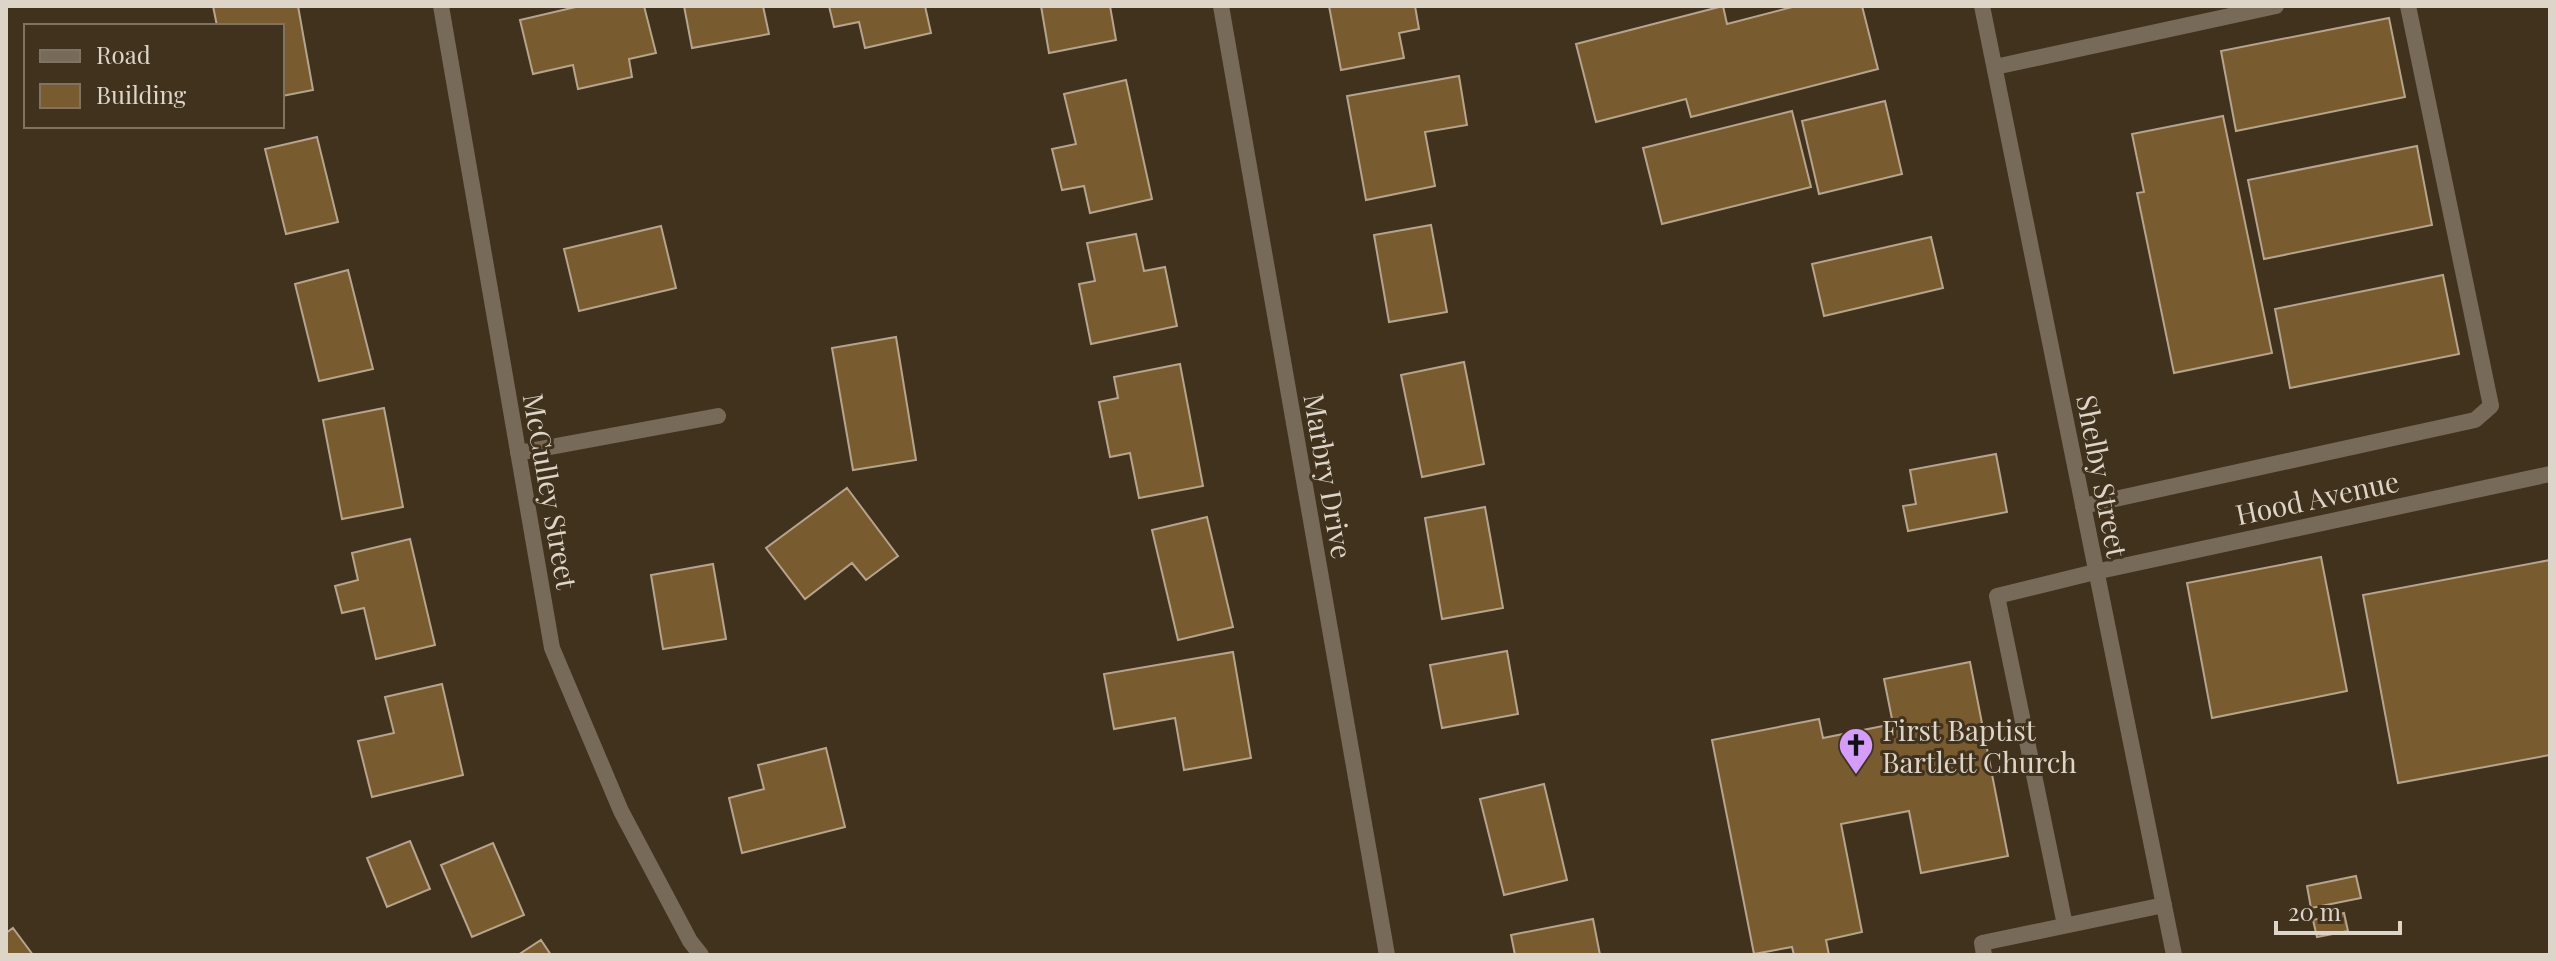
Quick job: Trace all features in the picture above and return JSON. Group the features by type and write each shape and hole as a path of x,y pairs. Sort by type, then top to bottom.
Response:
{"street":[{"name":"McCulley Street","path":"441,6 552,648 621,811 690,941 701,955"},
{"name":"Marbry Drive","path":"1221,6 1387,955"},
{"name":"Shelby Street","path":"1982,6 2174,955"},
{"path":"1995,67 2276,6"},
{"path":"2083,506 2475,420 2491,406 2408,6"},
{"path":"518,453 718,416"},
{"name":"Hood Avenue","path":"2065,925 1997,596 2550,474"},
{"path":"1984,955 1982,943 2164,905"}],"building":[{"path":"213,6 298,6 313,90 284,96 284,24 217,24"},
{"path":"580,6 644,6 656,53 629,59 632,77 578,89 573,65 533,74 520,20"},
{"path":"684,6 763,6 769,34 692,48"},
{"path":"829,6 925,6 931,33 865,48 859,22 834,27"},
{"path":"1041,6 1110,6 1116,40 1049,53"},
{"path":"1329,6 1415,6 1419,29 1399,33 1404,58 1341,70"},
{"path":"1723,6 1727,24 1796,6 1862,6 1878,69 1691,117 1686,99 1596,122 1576,44"},
{"path":"2389,18 2405,97 2236,131 2221,51"},
{"path":"1459,76 1467,125 1425,132 1435,186 1366,200 1347,96"},
{"path":"1126,80 1152,199 1090,213 1084,186 1062,190 1052,149 1076,144 1064,94"},
{"path":"1885,101 1902,174 1819,194 1802,121"},
{"path":"1792,111 1811,187 1662,224 1643,148"},
{"path":"2223,116 2272,353 2174,373 2137,193 2144,192 2132,134"},
{"path":"317,137 338,222 286,234 265,149"},
{"path":"2417,146 2432,225 2264,259 2248,180"},
{"path":"1431,225 1447,312 1389,322 1374,235"},
{"path":"661,226 676,288 579,311 564,249"},
{"path":"1136,234 1144,271 1165,267 1177,326 1091,344 1079,284 1095,281 1087,243"},
{"path":"1931,237 1943,288 1824,316 1812,264"},
{"path":"348,270 373,369 319,381 295,284"},
{"path":"2443,275 2459,354 2290,388 2275,309"},
{"path":"896,337 916,460 853,470 832,348"},
{"path":"1464,362 1484,464 1422,477 1401,375"},
{"path":"1180,364 1203,486 1139,498 1130,453 1110,457 1099,402 1118,398 1114,377"},
{"path":"384,408 403,507 342,519 323,420"},
{"path":"1996,454 2007,512 1908,531 1903,506 1916,504 1910,470"},
{"path":"847,488 898,556 866,580 852,563 805,599 766,548"},
{"path":"1485,507 1503,608 1442,619 1425,518"},
{"path":"1207,517 1233,627 1178,640 1152,530"},
{"path":"410,539 435,645 376,659 364,608 342,613 335,586 358,580 352,553"},
{"path":"2321,557 2347,691 2212,718 2187,583"},
{"path":"2550,560 2550,755 2398,783 2363,595"},
{"path":"713,564 726,639 663,649 651,575"},
{"path":"1507,651 1518,714 1442,728 1430,665"},
{"path":"1233,652 1251,758 1184,770 1175,718 1114,729 1104,674"},
{"name":"First Baptist Bartlett Church","path":"1970,662 2008,856 1921,873 1909,811 1841,824 1862,932 1826,940 1829,955 1794,955 1792,947 1754,954 1712,740 1819,719 1823,738 1893,724 1884,679"},
{"path":"442,684 463,775 372,797 358,741 394,733 385,697"},
{"path":"826,748 845,827 742,853 729,798 764,789 758,765"},
{"path":"1544,784 1567,880 1504,895 1480,799"},
{"path":"410,841 430,889 387,907 367,858"},
{"path":"493,843 524,915 472,937 441,865"},
{"path":"2356,876 2361,898 2311,908 2307,886"},
{"path":"2344,913 2348,931 2317,937 2313,920"},
{"path":"1593,919 1600,955 1515,955 1511,935"},
{"path":"13,928 33,955 6,955 6,933"},
{"path":"541,940 551,955 518,955"}],"place":[{"name":"First Baptist Bartlett Church","path":"1856,776"}]}
